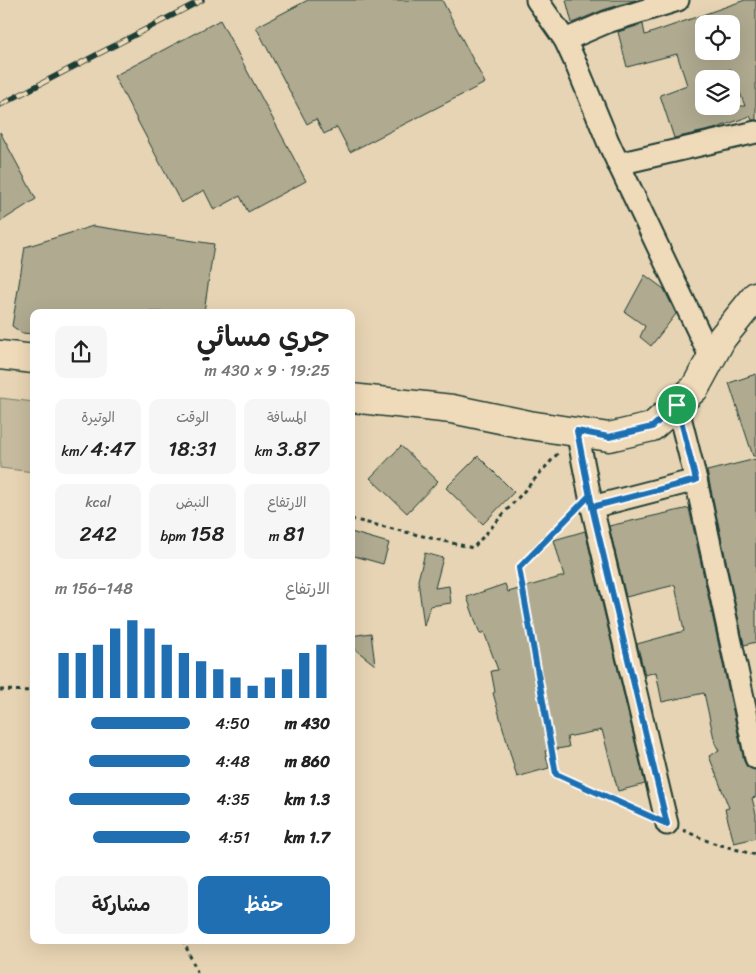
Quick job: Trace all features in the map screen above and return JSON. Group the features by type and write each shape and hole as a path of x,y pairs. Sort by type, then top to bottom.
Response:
{"street":[{"path":"537,0 565,40 618,164 711,358"},
{"path":"565,40 607,22 678,0"},
{"path":"618,164 756,132"},
{"path":"355,398 452,409 529,426 577,431 609,437 652,427 695,388 722,338 756,296"},
{"path":"0,355 30,359"},
{"path":"677,405 696,480 756,758"},
{"path":"577,431 591,501 667,824"},
{"path":"591,501 696,480"}],"path":[{"path":"355,520 473,548 577,431"},
{"path":"591,501 519,568 556,774 710,842 756,854"},
{"path":"0,690 30,691"},
{"path":"185,944 198,974"}],"shaded area":[{"path":"0,398 30,402 30,472 0,468"}],"building":[{"path":"308,0 442,0 485,83 350,152 337,127 324,134 316,119 307,124 256,27"},
{"path":"566,0 636,0 603,10 572,23"},
{"path":"745,0 756,0 756,120 752,120 750,116 714,129 674,138 660,95 687,85 677,54 627,67 618,32 643,24 645,35 695,18 695,60 740,60 740,15 702,15"},
{"path":"220,20 306,181 248,212 240,196 214,210 204,190 181,203 114,76"},
{"path":"0,132 36,199 0,222"},
{"path":"93,226 214,244 204,309 30,309 30,334 22,333 12,326 25,247"},
{"path":"645,275 664,289 676,314 651,346 640,337 645,326 625,312"},
{"path":"756,374 756,456 753,456 729,383"},
{"path":"401,446 438,481 407,513 370,478"},
{"path":"478,456 514,492 483,524 446,488"},
{"path":"756,459 756,642 744,645 707,471"},
{"path":"689,508 744,761 747,767 756,770 756,797 752,798 756,814 756,838 734,843 725,809 729,808 709,756 719,751 715,743 704,693 662,702 656,672 645,675 637,644 684,631 675,585 626,597 609,526"},
{"path":"585,531 645,784 618,791 602,730 567,737 569,747 545,751 549,768 517,777 493,693 495,692 491,671 498,670 484,632 480,634 467,597 505,584 508,592 564,576 554,540"},
{"path":"355,533 389,543 383,564 355,556"},
{"path":"425,553 443,558 435,588 449,586 451,603 430,606 424,626 418,580"},
{"path":"371,633 375,665 355,649 355,635"}],"railway":[{"path":"0,105 202,0"}],"route":[{"path":"677,405 652,427 609,437 577,431 592,507 667,824 556,774 519,568 590,495 592,507 696,480 677,405"}]}
